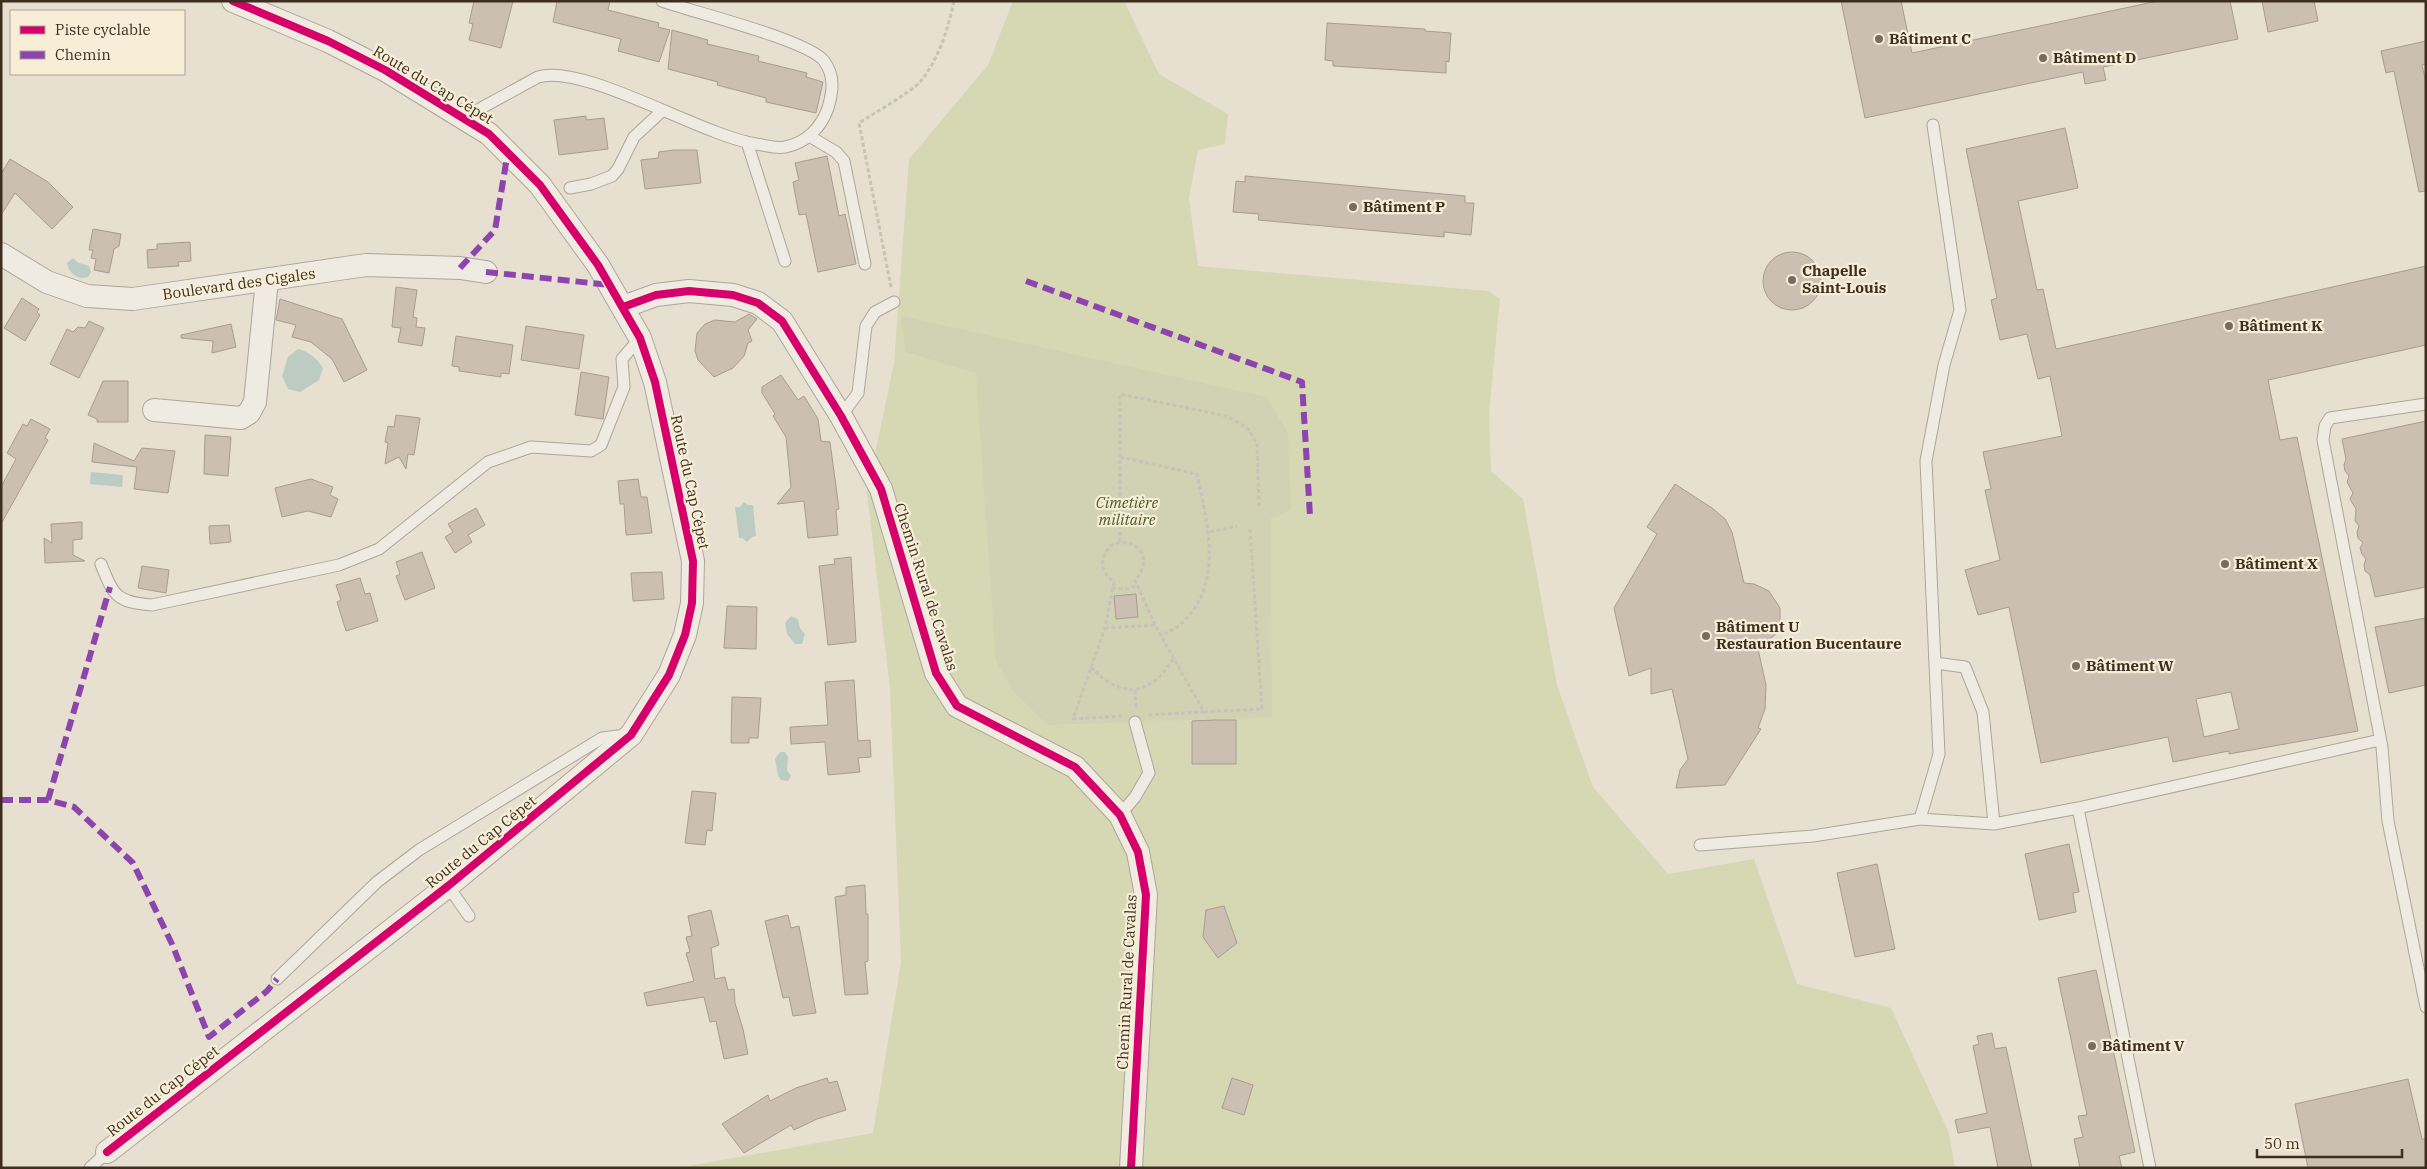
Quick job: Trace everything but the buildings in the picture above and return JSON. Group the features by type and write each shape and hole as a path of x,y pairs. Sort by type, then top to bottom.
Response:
{"street":[{"name":"Route du Cap Cépet","path":"107,1152 448,886 631,735 669,675 685,635 692,603 692,561 655,382 640,338 598,265 540,186 495,140 385,70 328,41 233,1"},
{"name":"Boulevard des Cigales","path":"1,254 47,282 87,296 132,299 366,266 460,268 486,272"},
{"path":"154,410 240,418 249,413 255,402 267,280"},
{"name":"Chemin Rural de Cavalas","path":"623,307 656,295 689,291 733,295 758,303 782,321 841,416 881,489 936,673 957,706 1074,766 1120,815 1138,852 1146,895 1131,1168"}],"lane":[{"path":"463,118 538,77 550,73 580,79 709,131 747,142 781,148 800,142 809,136 825,116 833,86 831,73 816,52 662,1"},
{"path":"570,188 591,184 612,176 618,169 634,137 662,111"},
{"path":"1920,819 1939,754 1926,462 1944,365 1960,310 1933,125"},
{"path":"809,136 836,152 844,161 865,264"},
{"path":"747,142 785,261"},
{"path":"841,416 858,393 866,326 875,312 894,302"},
{"path":"101,564 110,587 126,602 152,605 339,565 363,556 379,549 488,462 531,448 591,451 602,445 624,387 622,358 640,338"},
{"path":"2426,404 2330,418 2325,426 2323,440 2380,740 2388,821 2426,1007"},
{"path":"1935,663 1965,668 1983,712 1994,824"},
{"path":"1120,815 1135,797 1149,773 1131,719"},
{"path":"278,979 377,882 419,850 602,738 631,735"},
{"path":"1700,845 1813,836 1920,819 1994,824 2078,808 2380,740"},
{"path":"2078,808 2150,1168"},
{"path":"448,886 469,916"},
{"path":"90,1168 107,1152"}],"path":[{"path":"894,302 859,122 919,83 937,55 949,26 954,1"},
{"path":"1120,542 1120,394 1226,416 1247,428 1257,443 1258,506"},
{"path":"1120,457 1196,474 1210,532 1210,555 1204,587 1195,606 1181,624 1161,636"},
{"path":"1210,532 1236,526"},
{"path":"1146,715 1262,709 1250,529"},
{"path":"1131,719 1073,719 1105,628 1114,582 1104,572 1103,556 1113,544 1120,542 1134,545 1142,555 1143,569 1135,580 1155,625 1204,712"},
{"path":"1112,588 1128,589 1137,585"},
{"path":"1105,628 1155,625"},
{"path":"1091,667 1103,679 1116,687 1135,690 1152,685 1165,673 1174,658"}],"green space":[{"path":"1013,1 1124,1 1159,74 1228,114 1225,144 1198,150 1189,198 1198,266 1488,291 1500,299 1489,412 1491,471 1523,499 1557,685 1593,787 1668,874 1754,859 1797,984 1891,1008 1949,1133 1955,1168 678,1168 873,1133 901,962 890,689 867,492 894,363 909,159 988,65"},
{"name":"Cimetière militaire","path":"901,316 1266,397 1288,433 1291,510 1270,519 1272,717 1048,725 1014,692 996,661 976,373 906,352"}],"shaded area":[{"path":"73,258 79,263 89,266 91,272 88,277 77,277 72,273 67,263"},
{"path":"298,349 312,356 323,368 319,380 300,392 288,389 282,376 288,357"},
{"path":"91,472 123,475 122,487 90,484"},
{"path":"744,502 748,505 753,505 756,536 747,542 739,538 735,507 740,507"},
{"path":"791,616 798,619 800,628 805,634 802,644 795,644 787,634 785,623"},
{"path":"780,752 785,752 788,757 787,770 791,776 788,781 781,780 778,776 775,759"}],"marked path":[{"path":"460,268 495,230 508,151"},
{"path":"486,272 610,285"},
{"path":"1026,281 1302,382 1310,516"},
{"path":"48,800 110,587"},
{"path":"1,800 48,800 74,807 133,863 172,944 209,1037 267,991 277,979"}],"cycle path":[{"path":"107,1152 448,886 631,735 669,675 685,635 692,603 693,561 655,382 640,338 598,265 540,185 489,134 385,70 328,41 233,1"},
{"path":"623,307 656,295 689,291 733,295 758,303 782,321 841,416 881,489 936,673 957,706 1075,767 1120,815 1138,852 1146,895 1131,1168"}],"place":[{"name":"Bâtiment C","path":"1879,39"},
{"name":"Bâtiment D","path":"2043,58"},
{"name":"Bâtiment P","path":"1353,207"},
{"name":"Chapelle Saint-Louis","path":"1792,280"},
{"name":"Bâtiment K","path":"2229,326"},
{"name":"Bâtiment X","path":"2225,564"},
{"name":"Bâtiment U Restauration Bucentaure","path":"1706,636"},
{"name":"Bâtiment W","path":"2076,666"},
{"name":"Bâtiment V","path":"2092,1046"}]}
